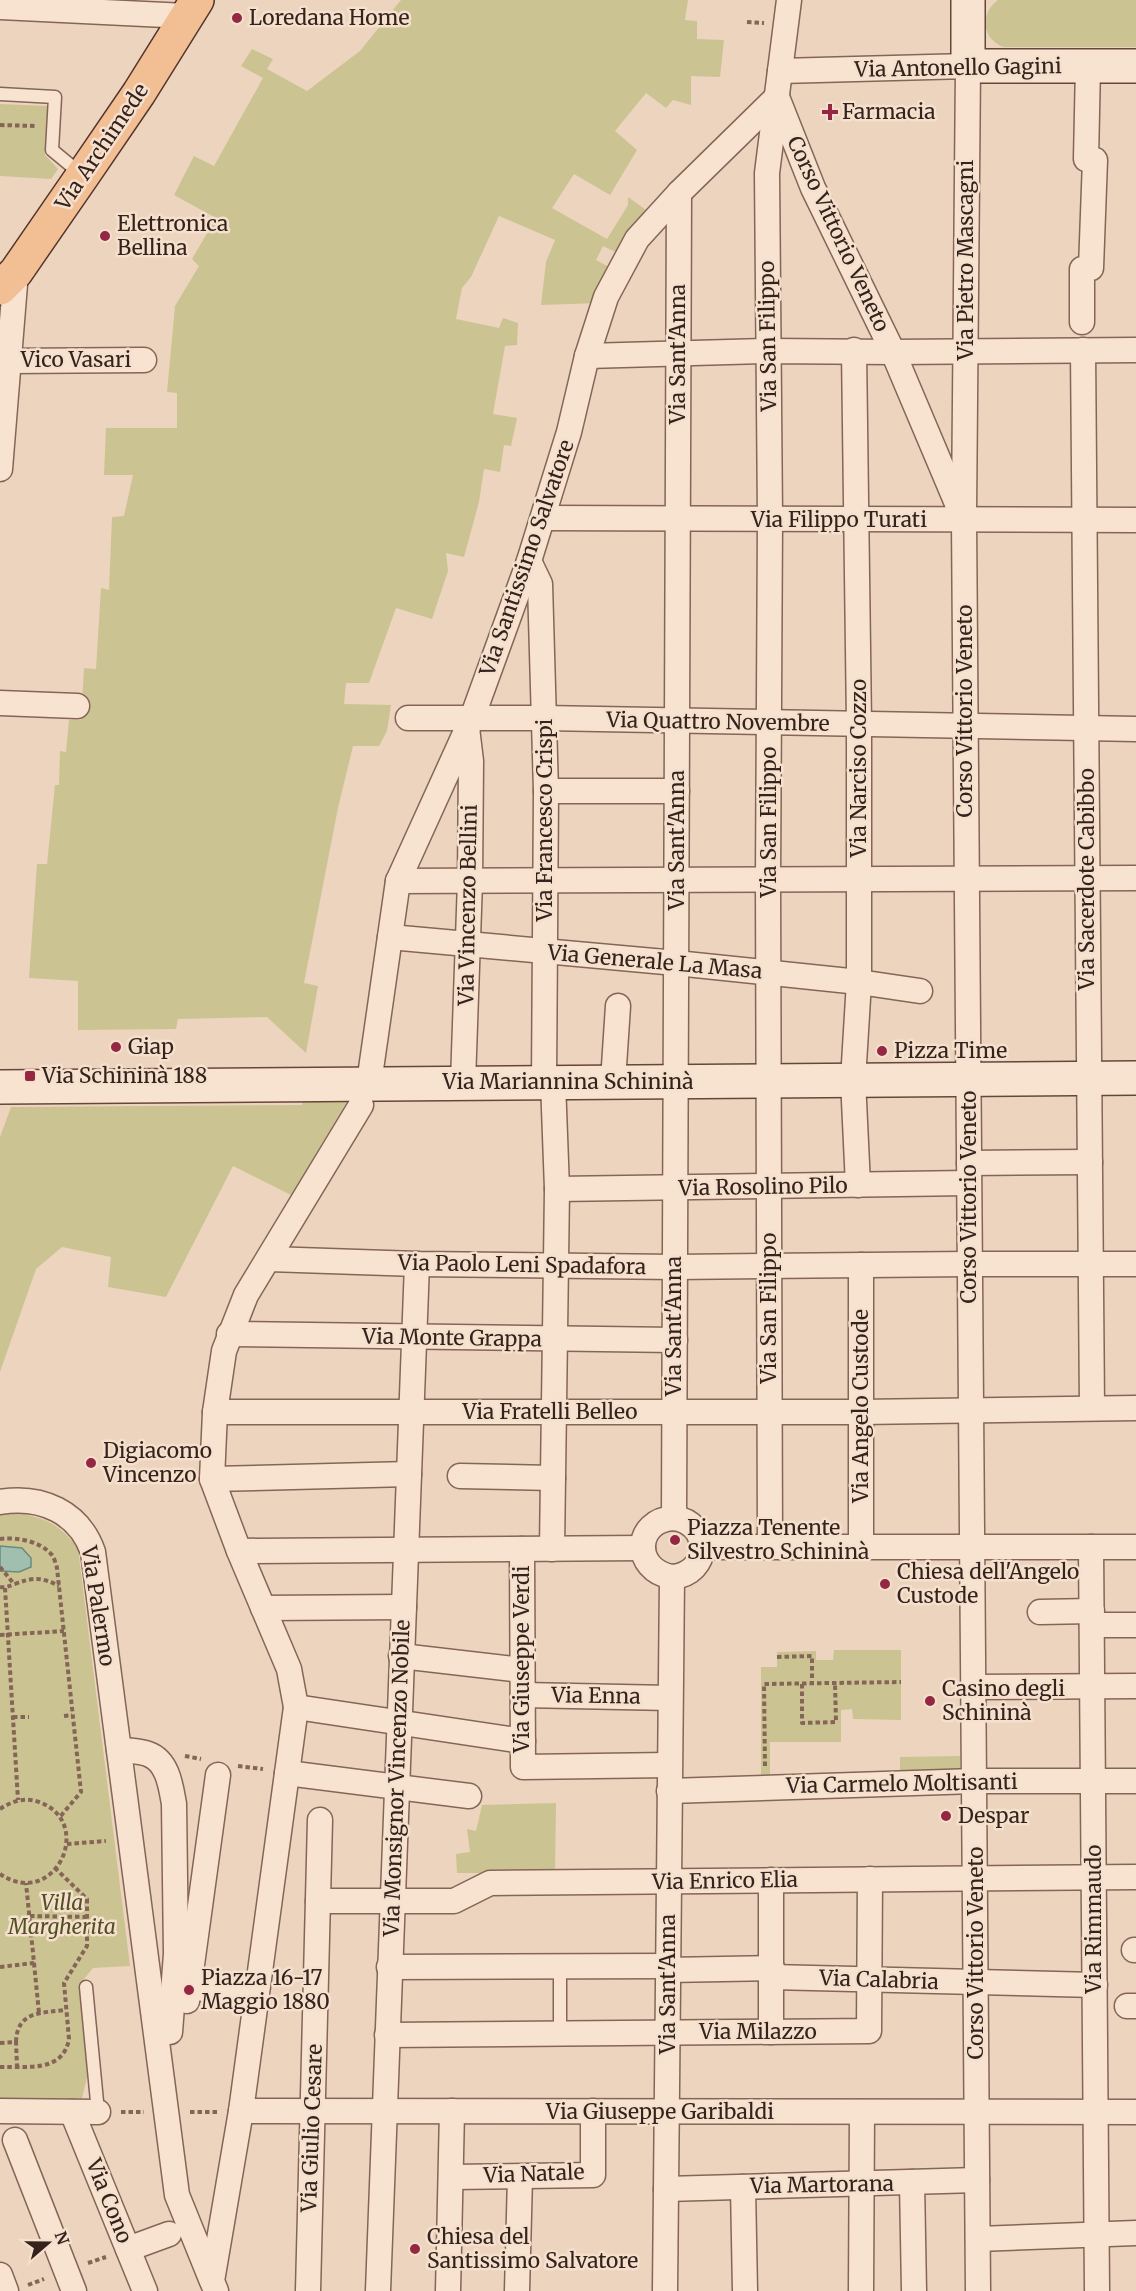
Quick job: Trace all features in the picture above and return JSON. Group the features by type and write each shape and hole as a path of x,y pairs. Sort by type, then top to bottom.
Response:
{"main road":[{"name":"Via Pietro Mascagni","path":"968,0 968,66"},
{"name":"Via Archimede","path":"8,280 139,93 191,8"},
{"name":"Via Antonello Gagini","path":"968,66 1136,66"},
{"name":"Via Mariannina Schininà","path":"0,1087 1136,1078"}],"street":[{"name":"Corso Vittorio Veneto","path":"789,0 777,97 813,188 893,352 964,520 978,2291"},
{"path":"0,7 191,8"},
{"name":"Via Antonello Gagini","path":"780,71 968,66"},
{"name":"Via Pietro Mascagni","path":"964,520 968,66"},
{"path":"1083,322 1082,269 1091,268 1095,160 1086,159 1088,66"},
{"name":"Via Santissimo Salvatore","path":"371,1070 398,881 470,723 529,561 569,432 587,356 606,297 637,239 679,193 777,97"},
{"name":"Via San Filippo","path":"770,1547 768,879 770,519 767,173 777,97"},
{"name":"Via Sant'Anna","path":"674,1518 679,193"},
{"path":"0,469 9,361 8,280"},
{"path":"587,356 854,350 893,352 1136,350"},
{"name":"Via Narciso Cozzo","path":"854,350 859,724 859,982 853,1080 858,1185"},
{"name":"Via Sacerdote Cabibbo","path":"1083,350 1092,1408"},
{"name":"Vico Vasari","path":"9,361 144,360"},
{"name":"Via Filippo Turati","path":"543,518 1136,520"},
{"name":"Via Francesco Crispi","path":"529,561 540,584 546,791 545,953 548,1082 557,1189 552,1549"},
{"path":"0,703 77,706"},
{"name":"Via Quattro Novembre","path":"408,718 470,723 544,717 1136,729"},
{"name":"Via Vincenzo Bellini","path":"462,1082 469,943 470,723"},
{"path":"546,791 677,791"},
{"path":"398,881 1136,878"},
{"name":"Via Generale La Masa","path":"390,938 469,943 545,953 676,963 859,982 920,991"},
{"path":"613,1081 618,1006"},
{"path":"214,2286 219,2236 241,2111 296,1707 289,1668 239,1551 212,1479 215,1412 224,1351 246,1295 361,1105"},
{"name":"Via Rosolino Pilo","path":"557,1189 858,1185 1090,1162"},
{"name":"Via Paolo Leni Spadafora","path":"269,1259 417,1264 675,1267 1136,1264"},
{"name":"Via Monsignor Vincenzo Nobile","path":"378,2291 417,1264"},
{"name":"Via Angelo Custode","path":"861,1265 861,1547"},
{"name":"Via Monte Grappa","path":"229,1334 675,1340"},
{"name":"Via Fratelli Belleo","path":"215,1412 861,1412 1136,1408"},
{"path":"212,1479 409,1474"},
{"path":"460,1476 553,1478"},
{"name":"Via Palermo","path":"0,1502 21,1501 44,1504 68,1516 87,1536 93,1552 131,1839 164,2033"},
{"path":"674,1518 687,1522 696,1529 702,1547 699,1560 694,1568 682,1575 672,1577 656,1572 649,1566 643,1548 644,1537 653,1524 660,1520 674,1518"},
{"path":"702,1547 1136,1547"},
{"name":"Via Rimmaudo","path":"1091,1547 1094,1686 1097,2291"},
{"path":"239,1551 643,1548"},
{"name":"Via Giuseppe Verdi","path":"522,1549 523,1767 669,1765"},
{"name":"Via Sant'Anna","path":"665,2291 672,1577"},
{"path":"263,1608 404,1607"},
{"path":"1040,1612 1136,1625"},
{"path":"401,1656 522,1670"},
{"path":"973,1687 1136,1686"},
{"name":"Via Enna","path":"523,1695 670,1698"},
{"path":"296,1707 523,1741"},
{"path":"119,1744 150,1754 160,1763 170,1781 174,1804 176,1954 164,2033 177,2195 214,2286"},
{"path":"164,2033 182,2030 221,1767"},
{"path":"287,1773 469,1796"},
{"name":"Via Carmelo Moltisanti","path":"669,1791 975,1781 1136,1781"},
{"name":"Via Giulio Cesare","path":"308,2291 320,1821"},
{"name":"Via Enrico Elia","path":"318,1901 454,1902 490,1883 1136,1877"},
{"name":"Via Milazzo","path":"387,2035 869,2031 870,1879"},
{"path":"771,1880 771,2032"},
{"name":"Via Calabria","path":"389,1967 668,1968 869,1979 1095,1985"},
{"path":"189,1987 236,1993"},
{"path":"0,2111 98,2112"},
{"name":"Via Giuseppe Garibaldi","path":"241,2111 1136,2112"},
{"path":"448,2291 452,2111"},
{"name":"Via Natale","path":"451,2177 593,2175 593,2111"},
{"name":"Via Cono","path":"72,2112 145,2291"},
{"path":"861,2291 862,2112"},
{"path":"15,2140 74,2291"},
{"path":"517,2291 519,2177"},
{"name":"Via Martorana","path":"666,2189 977,2180"},
{"path":"912,2182 914,2291"},
{"path":"743,2187 745,2291"},
{"path":"193,2233 219,2236"},
{"path":"978,2239 1136,2233"},
{"path":"128,2249 169,2234"},
{"path":"0,2275 6,2291"}],"lane":[{"path":"0,94 55,97 52,150 83,175"},
{"path":"560,1966 560,2034"},
{"path":"86,1987 98,2112"}],"path":[{"path":"0,125 53,127"},
{"path":"0,1539 16,1538 35,1544 51,1554 57,1568 81,1792 59,1818"},
{"path":"0,1567 14,1584"},
{"path":"18,1800 3,1588 44,1578 59,1586"},
{"path":"0,1635 64,1631"},
{"path":"777,1657 812,1656 812,1683"},
{"path":"765,1770 764,1684 901,1682"},
{"path":"802,1684 802,1723 836,1722 835,1683"},
{"path":"63,1716 72,1714"},
{"path":"13,1717 28,1717"},
{"path":"160,1763 172,1754 221,1767 287,1773"},
{"path":"0,1809 18,1800 42,1803 59,1818 66,1831 67,1844 64,1856 56,1869 42,1879 26,1883 11,1880 0,1874"},
{"path":"67,1844 131,1839"},
{"path":"0,2067 48,2065 63,2056 69,2039 64,1983 87,1946 87,1899 56,1869"},
{"path":"26,1883 39,2013"},
{"path":"30,1916 87,1917"},
{"path":"0,1967 34,1963"},
{"path":"17,2066 16,2042 20,2025 25,2019 39,2013 66,2010"},
{"path":"0,2043 16,2042"},
{"path":"184,2112 241,2111"}],"green space":[{"path":"401,0 688,0 685,20 697,21 697,39 724,40 720,77 691,76 691,105 673,100 666,108 646,93 615,131 637,150 610,195 574,174 552,208 607,239 628,205 628,197 646,210 622,255 603,246 596,260 613,269 600,303 541,305 546,262 555,240 499,216 471,277 462,288 456,319 499,328 503,318 518,323 517,345 505,346 493,414 517,418 511,446 504,445 500,472 484,469 479,502 464,557 446,553 448,571 432,619 396,608 369,683 346,683 344,704 391,705 387,731 379,746 353,746 338,808 304,983 318,986 306,1053 267,1017 178,1019 176,1029 78,1030 78,981 29,978 37,864 47,864 55,785 59,785 60,751 66,752 69,720 81,720 84,668 96,669 101,588 109,590 112,517 124,516 133,475 104,475 106,428 177,428 177,393 167,392 175,306 199,266 192,259 216,218 174,195 194,156 214,166 263,78 241,66 252,49 273,59 267,69 307,91 360,51"},
{"path":"998,0 1136,0 1136,47 1003,47 990,38 985,25 988,12"},
{"path":"0,104 48,106 45,155 58,169 51,179 0,176"},
{"path":"303,1098 349,1098 291,1195 233,1166 166,1297 108,1287 111,1257 62,1247 36,1269 0,1372 0,1137 11,1107 302,1105"},
{"name":"Villa Margherita","path":"18,1513 37,1518 59,1528 78,1548 130,1966 93,1968 80,1984 88,2073 81,2102 0,2100 0,1515"},
{"path":"834,1650 901,1650 901,1720 853,1719 852,1709 841,1710 841,1742 770,1742 770,1781 761,1781 761,1667 777,1667 777,1652 816,1651 816,1660 833,1660"},
{"path":"960,1756 960,1778 900,1779 900,1757"},
{"path":"556,1803 555,1873 457,1873 456,1854 470,1852 467,1829 476,1831 482,1805"}],"shaded area":[{"path":"0,1546 22,1548 31,1558 31,1567 19,1572 0,1571"}],"place":[{"name":"Loredana Home","path":"237,18"},
{"name":"Farmacia","path":"830,112"},
{"name":"Elettronica Bellina","path":"105,236"},
{"name":"Giap","path":"116,1047"},
{"name":"Pizza Time","path":"882,1051"},
{"name":"Via Schininà 188","path":"30,1076"},
{"name":"Digiacomo Vincenzo","path":"91,1463"},
{"name":"Piazza Tenente Silvestro Schininà","path":"675,1540"},
{"name":"Chiesa dell'Angelo Custode","path":"885,1584"},
{"name":"Casino degli Schininà","path":"930,1701"},
{"name":"Despar","path":"946,1816"},
{"name":"Piazza 16-17 Maggio 1880","path":"189,1990"},
{"name":"Chiesa del Santissimo Salvatore","path":"415,2249"}]}
